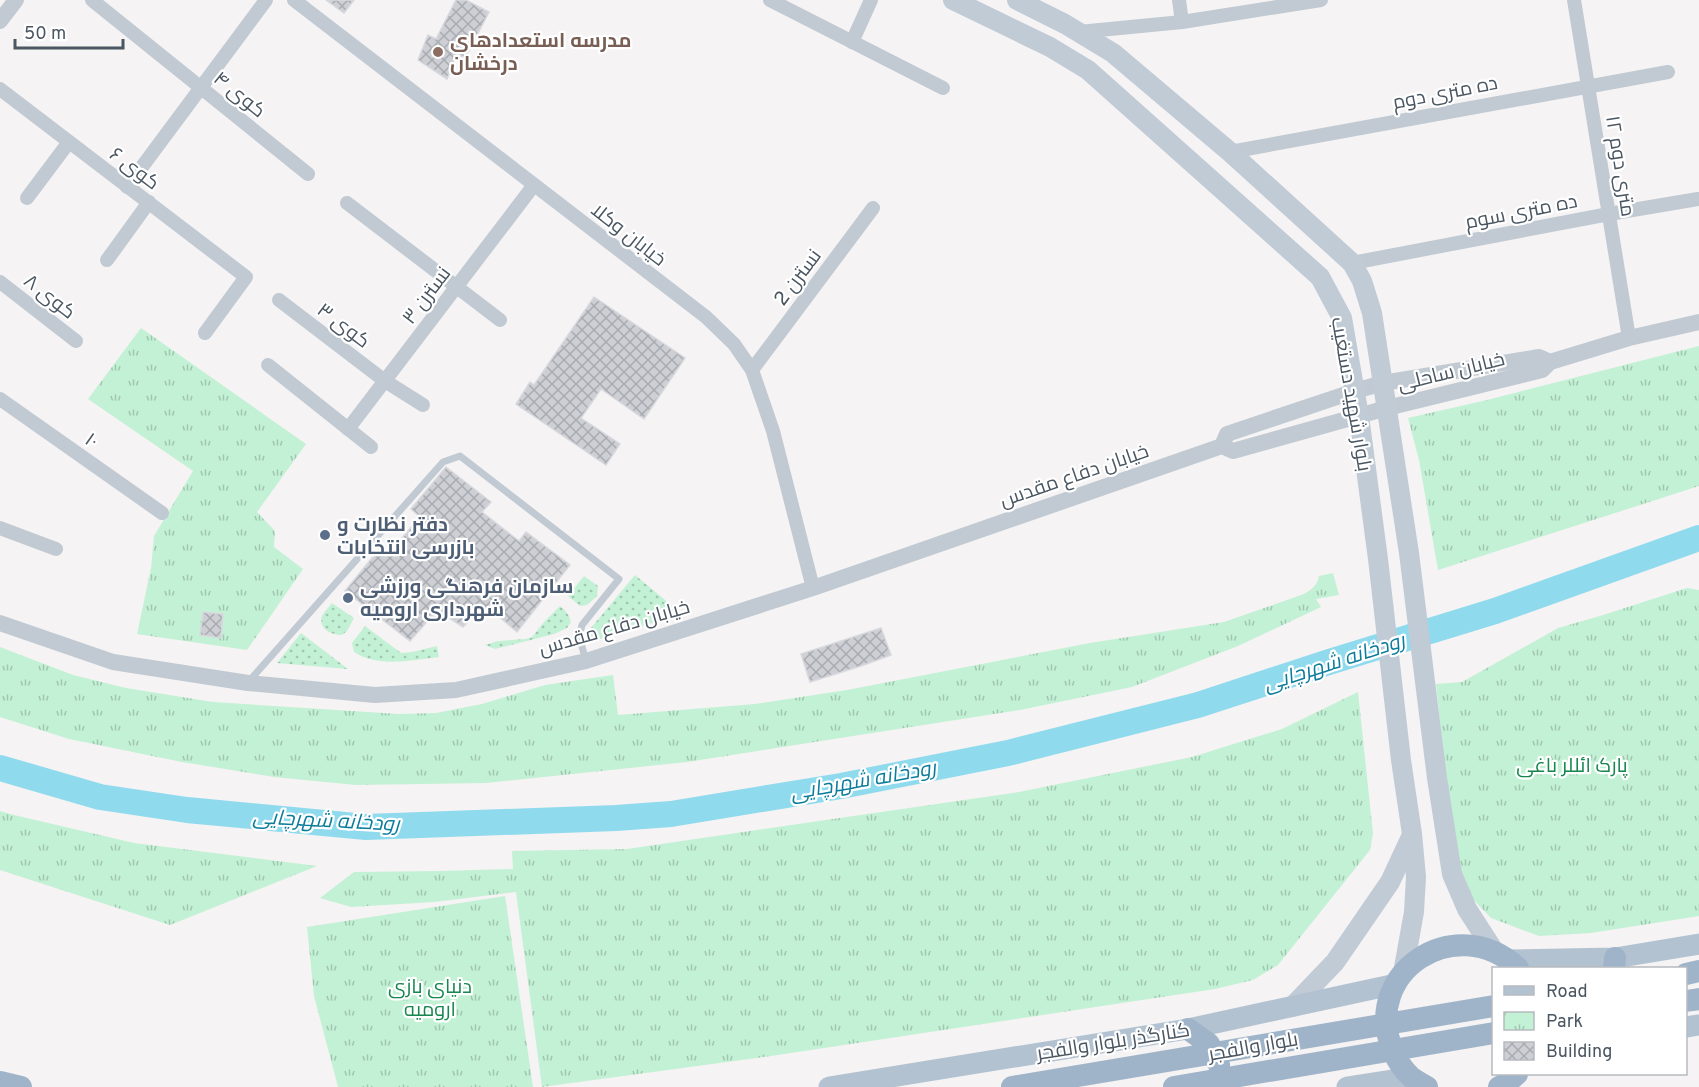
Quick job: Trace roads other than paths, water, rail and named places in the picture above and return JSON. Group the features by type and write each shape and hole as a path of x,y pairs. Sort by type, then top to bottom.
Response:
{"highway":[{"path":"1419,1082 1397,1060 1389,1039 1386,1018 1390,996 1400,978 1418,959 1435,950 1455,945 1475,946 1507,960"},
{"name":"بلوار والفجر","path":"1012,1087 1492,1006"},
{"path":"1188,1029 1209,1044 1219,1065 1218,1087"},
{"name":"بلوار والفجر","path":"1174,1087 1492,1033"},
{"path":"1499,1087 1518,1075"},
{"path":"0,1082 21,1087"}],"main road":[{"name":"بلوار شهید دستغیب","path":"954,0 1050,47 1088,70 1320,278 1342,318 1359,416 1378,559 1416,877 1414,912 1400,978"},
{"name":"بلوار شهید دستغیب","path":"1017,0 1079,32 1113,53 1230,152 1352,263 1362,281 1372,313 1387,408 1452,874 1467,909 1507,960"},
{"path":"1292,1007 1335,962 1390,882 1412,834"},
{"path":"1507,960 1615,963 1699,944"},
{"name":"کنارگذر بلوار والفجر","path":"829,1087 1188,1029 1292,1007 1400,978"},
{"path":"1347,1087 1419,1082"}],"street":[{"path":"0,21 16,0"},
{"name":"کوی ۴","path":"92,0 308,174"},
{"path":"128,187 266,0"},
{"name":"خیابان وکلا","path":"294,0 706,317 734,344 752,370 773,431 813,588"},
{"path":"770,0 942,88"},
{"path":"852,42 871,0"},
{"path":"1179,0 1182,22"},
{"path":"1079,32 1182,22 1321,0"},
{"name":"۱۲ متری دوم","path":"1574,0 1629,338"},
{"name":"ده متری دوم","path":"1230,152 1668,72"},
{"name":"کوی ۶","path":"0,89 246,277 205,333"},
{"path":"27,198 69,142"},
{"name":"نسترن ۳","path":"348,429 534,185"},
{"name":"ده متری سوم","path":"1352,263 1609,213 1698,199"},
{"path":"107,260 148,202"},
{"path":"347,202 500,320"},
{"name":"نسترن 2","path":"752,370 873,208"},
{"name":"کوی ۸","path":"0,282 76,341"},
{"name":"کوی ۳","path":"279,300 385,381"},
{"name":"خیابان ساحلی","path":"1359,416 1542,370 1550,362 1629,338 1699,322"},
{"name":"خیابان ساحلی","path":"1355,391 1383,383 1539,357 1550,362"},
{"path":"268,365 371,447"},
{"path":"385,381 423,405"},
{"name":"خیابان دفاع مقدس","path":"1222,446 1227,434 1355,391"},
{"name":"۱۰","path":"0,399 162,513"},
{"name":"خیابان دفاع مقدس","path":"0,623 113,662 248,683 375,695 456,690 586,661 813,588 1222,446 1233,452 1359,416"},
{"path":"0,528 56,549"}],"lane":[{"path":"248,683 443,462 460,456 619,579 582,625 579,636 586,661"}],"waterway":[{"name":"رودخانه شهرچایی","path":"0,768 100,797 187,810 366,827 671,814 841,786 1008,753 1198,705 1495,611 1699,538"}],"place":[{"name":"مدرسه استعدادهای درخشان","path":"438,52"},
{"name":"دفتر نظارت و بازرسی انتخابات","path":"325,535"},
{"name":"سازمان فرهنگی ورزشی شهرداری ارومیه","path":"348,598"}],"park label":[{"name":"پارک ائللر باغی","path":"1572,765"},
{"name":"دنیای بازی ارومیه","path":"430,998"}]}
